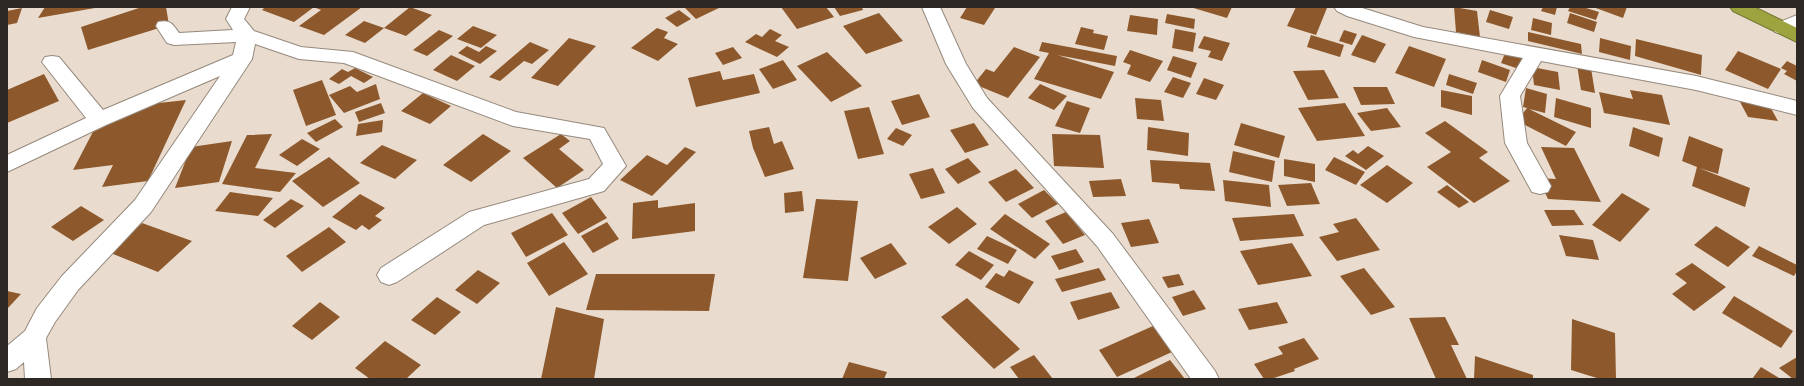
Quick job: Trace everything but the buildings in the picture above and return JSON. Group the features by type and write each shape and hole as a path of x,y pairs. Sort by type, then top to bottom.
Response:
{"highway":[{"path":"1739,7 1792,28"}],"street":[{"path":"240,7 235,18 248,35"},
{"path":"931,7 956,64 980,103 1105,240 1206,379"},
{"path":"1343,7 1354,12 1421,33 1535,55 1696,83 1797,108"},
{"path":"165,26 174,39 248,35 299,53 346,57 513,119 597,133 615,166 596,185 477,218 389,275"},
{"path":"7,361 34,338 46,315 70,283 143,206 242,60 248,35"},
{"path":"1535,55 1510,96 1516,143 1540,186"},
{"path":"7,164 99,120 242,60"},
{"path":"52,62 99,120"},
{"path":"34,338 38,379"}]}
